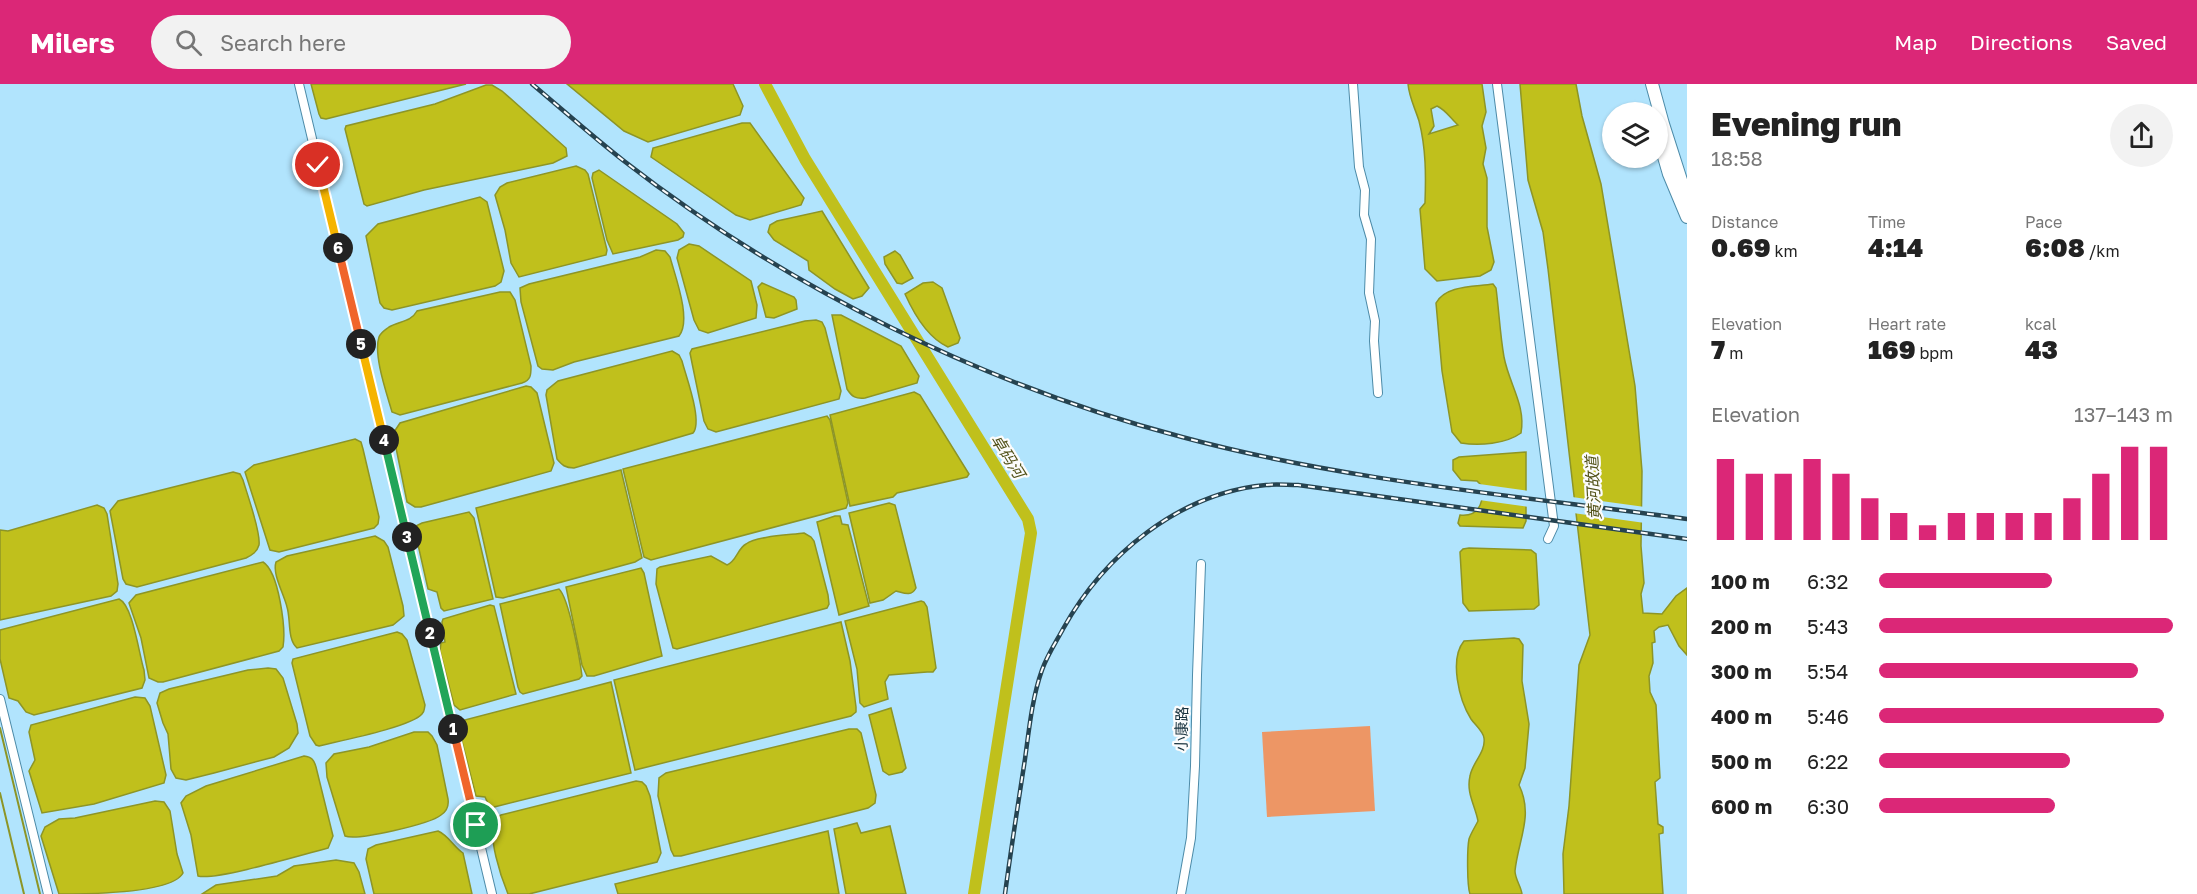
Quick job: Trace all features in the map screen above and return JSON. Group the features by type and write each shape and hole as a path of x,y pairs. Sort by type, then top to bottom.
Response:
{"main road":[{"path":"1644,84 1648,102"},
{"path":"1652,84 1687,198"},
{"path":"1667,168 1687,217"}],"street":[{"path":"299,84 492,894"},
{"path":"1353,84 1359,167 1365,190 1364,215 1371,238 1369,292 1375,321 1374,341 1378,393"},
{"path":"1497,84 1554,526 1548,539"},
{"name":"小康路","path":"1181,894 1191,838 1196,766 1202,564"},
{"path":"0,699 48,894"}],"shaded area":[{"path":"1370,726 1375,811 1267,817 1262,732"}],"water":[{"path":"311,84 466,84 326,119 321,118 319,114"},
{"path":"567,84 733,84 743,106 740,115 648,142 624,131"},
{"path":"1408,84 1482,84 1486,112 1482,126 1486,148 1483,164 1487,178 1487,227 1494,262 1491,270 1480,276 1437,281 1425,269 1420,209 1425,203 1424,151 1419,121","holes":["1437,106 1458,125 1429,134 1434,126 1431,109"]},
{"name":"黄河故道","path":"1520,84 1576,84 1582,116 1601,184 1635,386 1642,471 1641,546 1644,583 1641,594 1643,613 1662,614 1676,596 1687,588 1687,655 1679,646 1668,625 1659,627 1654,631 1653,663 1649,676 1650,692 1656,705 1660,778 1655,782 1658,824 1663,827 1663,833 1659,834 1663,894 1564,894 1563,854 1569,806 1579,665 1590,635 1548,269 1543,232 1528,180"},
{"path":"486,85 492,85 502,91 566,148 567,156 553,163 424,190 367,206 364,204 346,126 435,104"},
{"path":"742,123 750,123 804,198 801,205 750,220 736,215 651,157 653,148"},
{"path":"576,166 588,174 607,250 606,255 519,277 511,263 495,195 500,187 507,183"},
{"path":"599,170 677,224 684,233 683,237 613,254 607,240 592,178 593,173"},
{"path":"480,197 487,202 504,271 501,282 495,286 392,310 384,308 380,303 366,236 378,224"},
{"path":"822,211 869,288 862,296 853,299 835,289 809,270 808,261 774,240 768,232 770,225 777,221"},
{"path":"689,244 699,246 751,281 757,305 756,318 708,333 699,330 694,320 677,258 679,250"},
{"path":"656,250 665,251 670,257 678,286 684,320 679,336 574,362 553,370 542,369 538,366 521,302 520,288 640,257"},
{"path":"895,251 900,255 913,278 902,284 897,283 885,264 884,257"},
{"path":"933,282 942,288 960,338 958,343 948,347 928,332 905,294 923,283"},
{"path":"762,283 794,297 797,309 774,318 766,317 758,287"},
{"path":"1493,284 1496,288 1506,367 1521,413 1521,433 1508,440 1492,443 1461,443 1452,432 1442,371 1436,303 1446,293 1453,290"},
{"path":"500,292 510,292 515,300 531,366 529,379 522,383 400,415 392,412 378,354 379,337 382,332 412,317 417,311"},
{"path":"832,315 841,315 901,346 919,376 917,383 865,398 853,396 847,389"},
{"path":"816,320 822,322 825,328 841,391 839,399 716,432 708,429 704,421 690,353 692,349"},
{"path":"672,351 679,355 682,361 693,398 696,427 693,433 574,468 560,463 557,459 547,390 558,381"},
{"path":"526,386 531,387 537,393 554,463 551,471 421,507 415,507 407,502 394,438 394,432 400,423"},
{"path":"914,392 920,395 969,474 967,477 897,493 893,497 850,506 830,415"},
{"path":"827,416 830,420 848,503 846,508 651,560 644,557 623,469"},
{"path":"355,439 361,442 363,449 379,517 378,524 374,528 279,552 270,550 245,472 254,465"},
{"path":"1526,452 1526,521 1523,528 1460,526 1458,523 1460,515 1475,512 1482,499 1484,488 1477,481 1461,480 1453,470 1453,460 1459,457"},
{"path":"621,470 642,558 635,562 503,598 496,597 476,508"},
{"path":"233,472 240,474 243,480 253,513 259,539 256,551 246,558 137,587 126,584 123,579 110,511 118,501"},
{"path":"889,503 895,505 916,588 910,593 896,591 883,600 870,603 849,513"},
{"path":"97,505 104,508 107,514 118,584 117,591 111,596 0,620 0,530 8,531"},
{"path":"469,512 474,518 493,599 444,611 437,592 428,589 414,527"},
{"path":"840,516 842,524 848,525 869,606 839,615 817,522"},
{"path":"804,533 814,541 828,595 827,608 677,649 673,648 656,584 657,569 711,556 727,565 733,561 743,546 751,541"},
{"path":"375,536 384,541 388,547 404,616 393,625 297,648 290,634 288,612 276,572 276,562 287,556"},
{"path":"1469,548 1531,550 1536,554 1539,605 1534,609 1469,611 1463,603 1460,552"},
{"path":"263,562 269,568 277,589 282,615 283,647 279,651 163,682 149,678 141,638 129,603 136,595"},
{"path":"641,568 662,656 594,676 587,676 582,665 566,587"},
{"path":"559,589 567,604 582,676 579,679 523,694 518,687 500,604"},
{"path":"119,599 128,611 135,631 144,670 145,680 142,688 34,715 26,712 18,701 9,698 0,659 0,630"},
{"path":"921,601 927,607 936,668 933,672 889,675 885,682 888,699 864,707 860,703 857,669 845,621"},
{"path":"490,605 494,606 516,694 460,710 454,705 440,651 441,643 445,642 442,622 443,619"},
{"path":"841,622 850,661 856,707 856,712 851,716 635,770 614,680"},
{"path":"397,632 407,640 425,705 423,713 415,719 390,729 316,745 310,736 292,663 293,659"},
{"path":"1519,639 1523,645 1522,681 1529,724 1525,768 1519,785 1525,807 1525,818 1515,871 1522,894 1470,894 1468,844 1478,821 1469,782 1471,771 1483,748 1484,738 1481,730 1471,719 1463,701 1457,680 1457,658 1464,641"},
{"path":"276,669 283,678 297,724 298,733 289,748 274,757 214,773 186,780 176,778 171,769 168,734 157,703 160,693 248,670"},
{"path":"611,682 631,773 490,808 485,797 476,796 457,722"},
{"path":"135,697 145,698 150,706 166,775 164,783 94,804 42,813 29,771 35,760 29,732 31,725"},
{"path":"891,708 906,768 902,772 889,775 883,771 869,715"},
{"path":"857,729 861,733 876,795 875,803 868,808 674,856 658,796 659,778 666,773"},
{"path":"414,732 428,732 437,745 448,799 446,810 434,819 409,827 364,836 345,836 327,777 326,763 334,754 369,747"},
{"path":"304,756 312,759 316,767 333,836 328,848 241,871 198,876 191,835 181,803 186,796 206,786"},
{"path":"636,781 646,786 650,796 661,853 657,862 529,894 508,894 494,846 495,819 501,815"},
{"path":"155,801 164,802 170,811 177,854 183,873 176,880 146,889 59,894 41,836 45,827 59,819 75,818"},
{"path":"857,823 861,833 890,826 906,894 846,894 834,829"},
{"path":"438,831 463,853 472,894 374,894 366,859 368,849 376,845"},
{"path":"828,831 839,894 618,894 615,884"},
{"path":"336,860 354,863 365,894 202,894 216,885 277,876 294,866"}],"pier":[{"path":"1472,483 1529,491 1529,507 1479,500 1481,489"},
{"path":"1572,497 1645,507 1645,523 1573,513"}],"waterway":[{"name":"卓码河","path":"765,84 805,159 1028,519 1031,533 974,894"},
{"path":"0,728 40,894"},
{"path":"0,793 24,894"}],"railway":[{"path":"532,84 624,161 686,207 752,250 890,327 1034,390 1182,437 1306,465 1433,486 1687,519"},
{"path":"1005,894 1031,714 1044,665 1063,629 1100,576 1147,532 1174,515 1203,500 1234,490 1266,485 1298,485 1687,539"}],"route":[{"path":"318,165 476,825"}]}
